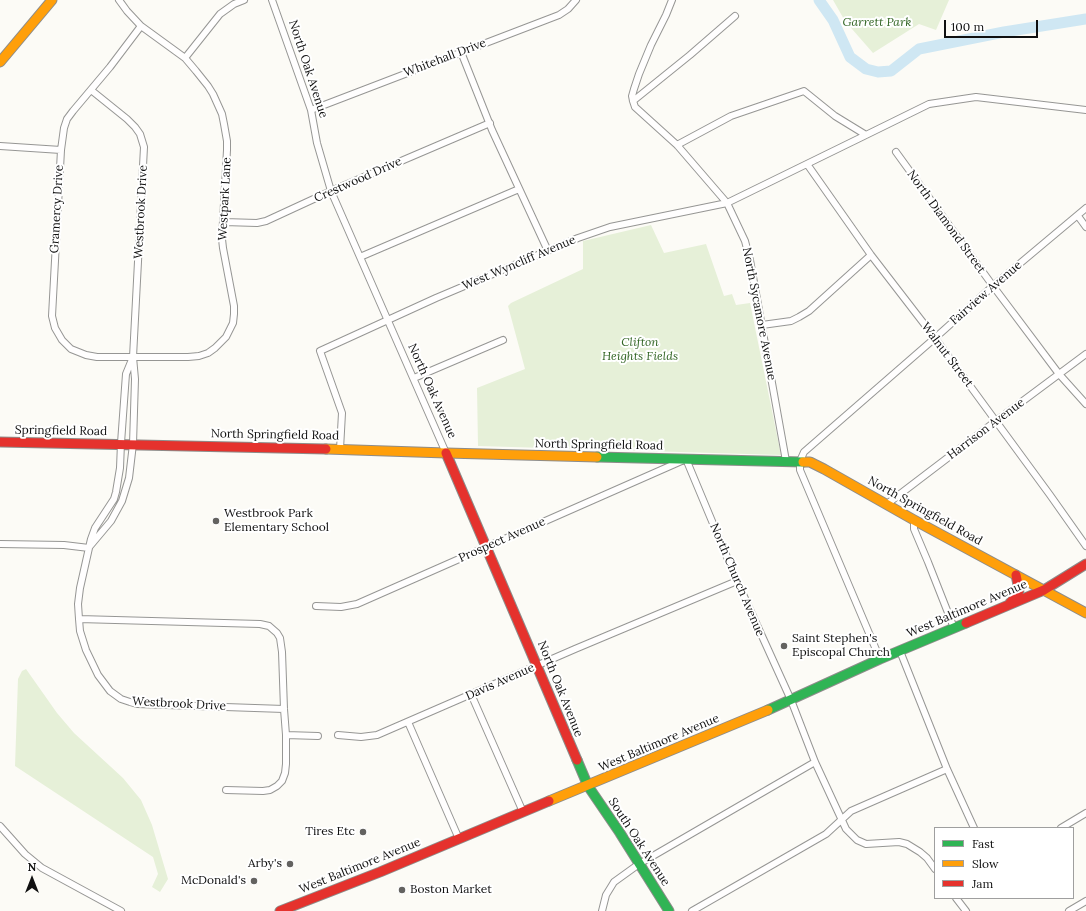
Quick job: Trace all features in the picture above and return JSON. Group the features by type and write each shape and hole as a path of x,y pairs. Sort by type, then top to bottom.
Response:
{"main road":[{"path":"0,62 52,0"},
{"name":"Springfield Road","path":"0,442 121,443"},
{"name":"North Springfield Road","path":"121,443 446,453 786,460 810,462 1086,613"},
{"name":"North Oak Avenue","path":"446,453 588,786"},
{"name":"West Baltimore Avenue","path":"280,911 380,872 791,700 880,659 1044,590 1086,564"},
{"path":"1008,605 1018,594 1019,586 1016,575"},
{"name":"South Oak Avenue","path":"588,786 620,833 669,911"}],"street":[{"name":"Westpark Lane","path":"119,0 141,26 185,58 208,86 222,114 227,141 223,248 234,306 233,322 226,337 208,353 188,357 133,357"},
{"path":"185,58 220,14 234,4 244,0"},
{"name":"North Oak Avenue","path":"272,0 310,110 317,143 331,191 446,453"},
{"name":"Whitehall Drive","path":"310,110 559,14 568,9 576,0"},
{"path":"633,101 632,96 639,74 672,0"},
{"path":"633,101 735,16"},
{"name":"Gramercy Drive","path":"133,357 93,357 76,352 66,345 55,328 52,310 61,150 64,128 67,119 110,67 141,26"},
{"path":"461,52 490,123 548,251"},
{"name":"Westbrook Drive","path":"89,548 111,521 122,501 129,478 133,444 135,379 133,357 144,147 140,134 127,119 90,90"},
{"path":"677,145 731,116 804,92 835,116 866,135"},
{"name":"West Wyncliff Avenue","path":"340,449 342,412 320,351 436,298 578,238 610,227 727,203 929,104 976,97 1086,110"},
{"name":"North Sycamore Avenue","path":"633,101 635,107 677,145 727,203 745,241 762,325 786,460"},
{"name":"Crestwood Drive","path":"224,222 257,223 266,221 331,191 490,123"},
{"path":"0,146 61,150"},
{"name":"North Diamond Street","path":"896,152 1059,374 1086,404"},
{"name":"Walnut Street","path":"807,164 871,256 935,338 1086,546"},
{"path":"360,257 519,189"},
{"name":"Fairview Avenue","path":"800,461 804,452 993,286 1086,208"},
{"path":"1078,216 1086,227"},
{"path":"762,325 791,321 809,311 871,256"},
{"path":"414,378 503,340"},
{"name":"Harrison Avenue","path":"888,504 1086,354"},
{"name":"Westbrook Drive","path":"133,357 126,374 120,468 116,492 114,499 95,528 80,588 78,604 80,630 86,650 98,675 110,691 121,699 137,704 284,709"},
{"name":"Prospect Avenue","path":"316,606 341,607 357,604 686,459"},
{"name":"North Church Avenue","path":"686,459 737,581 791,700 815,762 846,829 857,840 866,844 899,842 907,844 927,858 934,868"},
{"path":"800,461 800,470 880,659"},
{"path":"914,520 914,529 954,628"},
{"path":"0,544 64,545 89,548"},
{"name":"Davis Avenue","path":"338,735 361,737 377,735 737,581"},
{"path":"79,619 260,624 269,626 277,633 280,638 282,652 286,735 285,773 282,781 270,790 226,790"},
{"path":"900,651 947,769 974,827"},
{"path":"471,694 522,812"},
{"path":"408,722 459,839"},
{"path":"286,735 318,736"},
{"path":"602,911 606,894 614,882 639,864 815,762"},
{"path":"692,911 826,834 851,811 947,769"},
{"path":"1063,827 1086,812"},
{"path":"0,826 25,854 42,868 121,911"},
{"path":"957,899 966,911"},
{"path":"1069,911 1086,901"}],"green space":[{"name":"Garrett Park","path":"833,0 949,0 936,30 919,24 873,53 845,21"},
{"name":"Clifton Heights Fields","path":"651,225 664,253 706,244 724,296 732,294 736,305 750,303 781,455 478,446 477,388 525,369 508,306 511,303 583,269 583,241"},
{"path":"26,669 57,713 74,733 123,778 141,800 152,825 168,879 160,892 152,887 158,874 153,857 15,766 18,679 22,671"}],"waterway":[{"path":"819,0 833,20 850,57 866,69 878,72 891,71 919,49 1004,32 1086,19"}],"traffic: fast":[{"path":"597,457 803,462"},
{"path":"768,710 880,659 966,623"},
{"path":"577,760 588,786 620,833 669,911"}],"traffic: slow":[{"path":"0,62 52,0"},
{"path":"326,449 597,457"},
{"path":"803,462 810,462 824,469 914,520 1086,613"},
{"path":"549,801 768,710"}],"traffic: jam":[{"path":"0,442 326,449"},
{"path":"446,453 577,760"},
{"path":"966,623 1044,590 1086,564"},
{"path":"1010,603 1018,594 1019,590 1016,575"},
{"path":"280,911 380,872 549,801"}],"place":[{"name":"Westbrook Park Elementary School","path":"216,521"},
{"name":"Saint Stephen's Episcopal Church","path":"784,646"},
{"name":"Tires Etc","path":"363,832"},
{"name":"Arby's","path":"290,864"},
{"name":"McDonald's","path":"254,881"},
{"name":"Boston Market","path":"402,890"}]}
